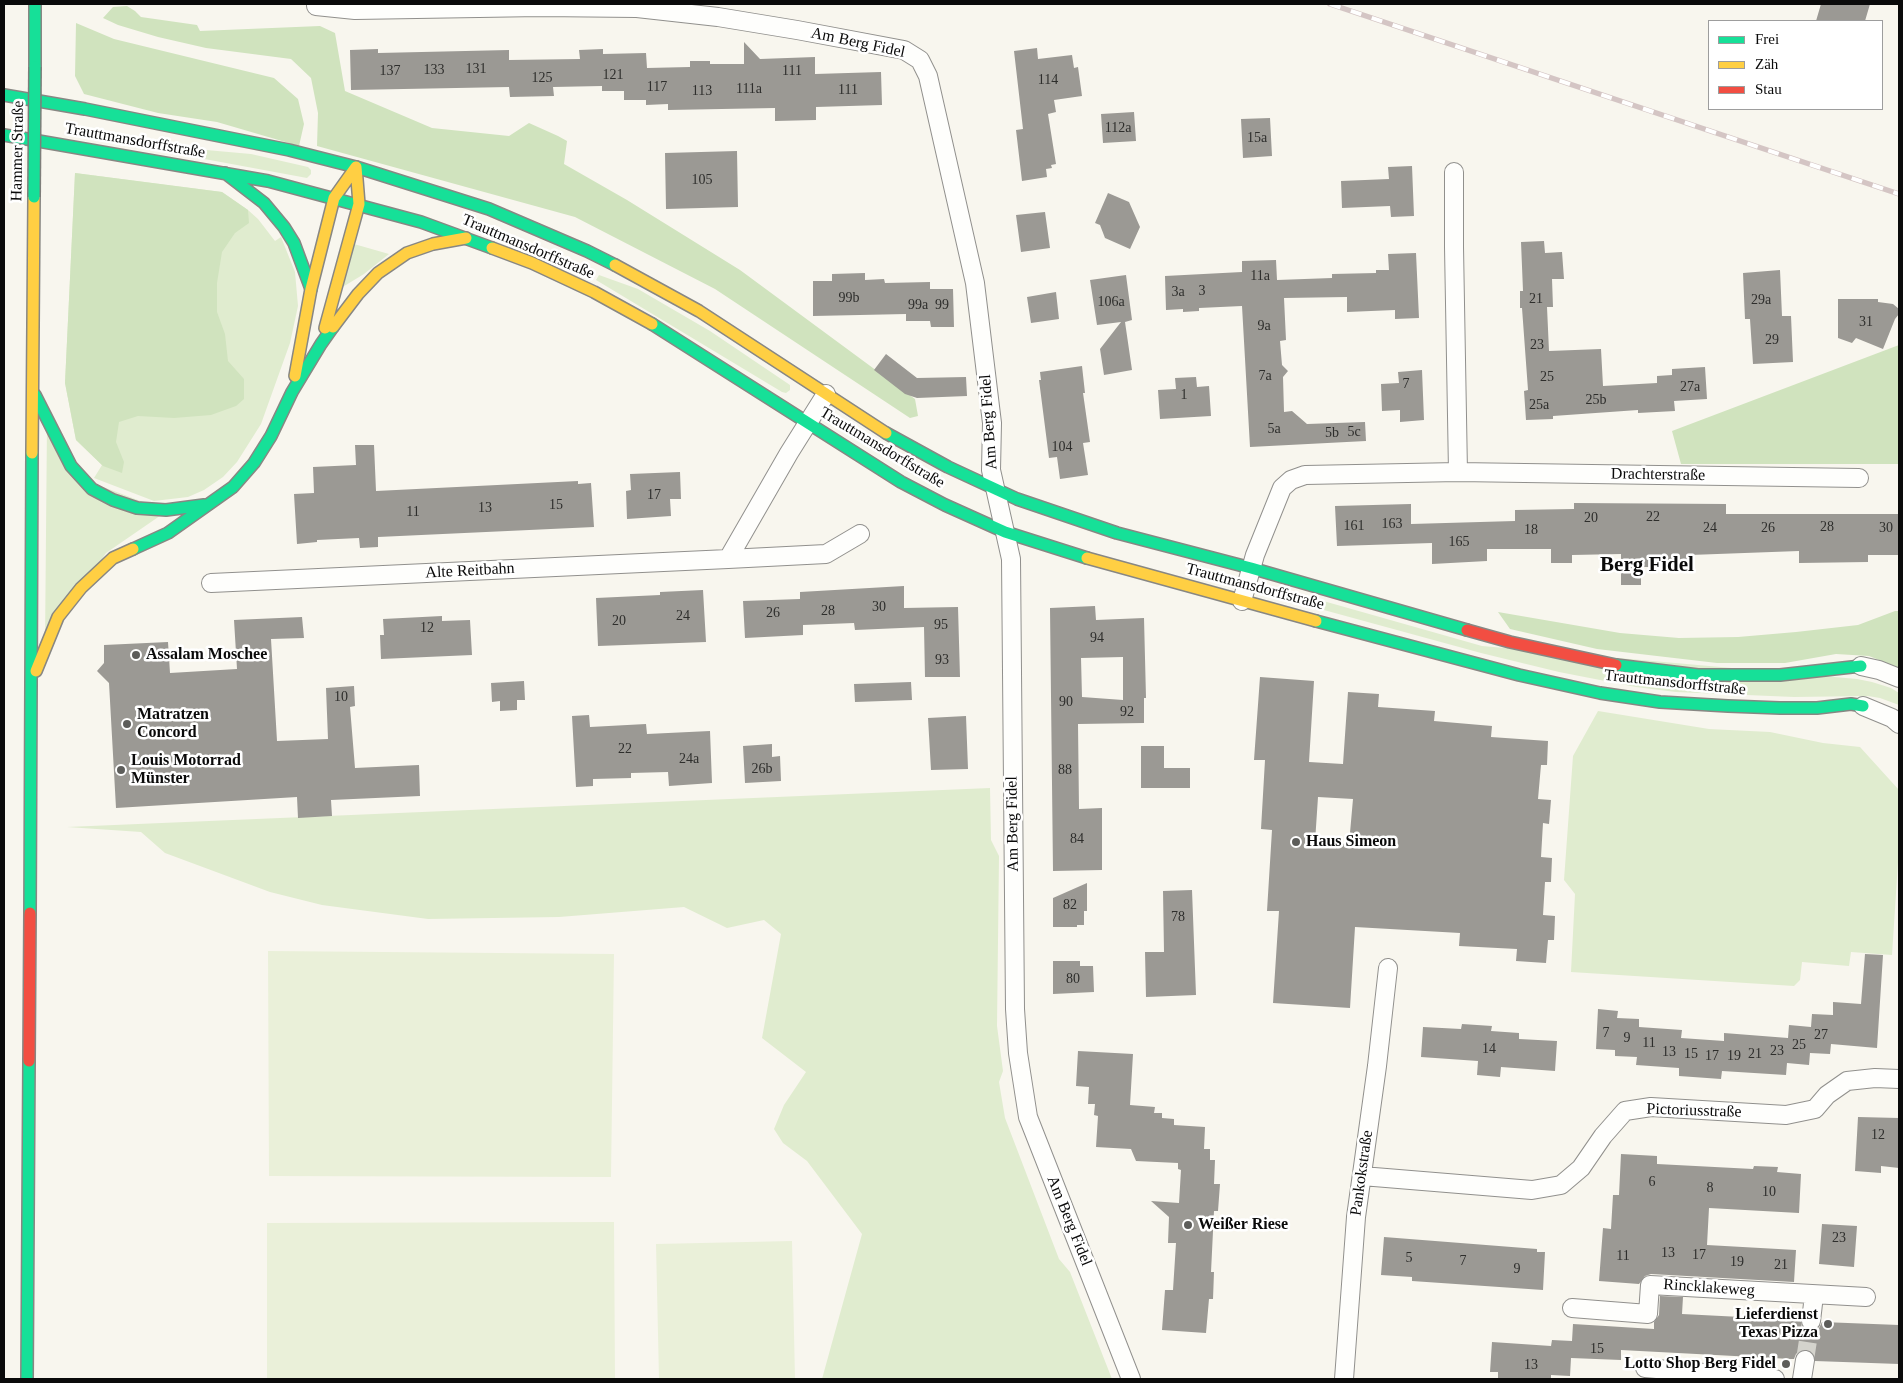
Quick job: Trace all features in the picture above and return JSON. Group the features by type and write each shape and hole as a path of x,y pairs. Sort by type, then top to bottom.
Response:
{"main road":[{"name":"Hammer Straße","path":"27,1379 35,4"},
{"name":"Trauttmansdorffstraße","path":"4,95 230,138 356,167 489,209 587,251 639,277 699,311 872,425 918,451 996,490 1040,508 1117,533 1251,568 1510,642 1579,658 1630,667 1698,675 1780,675 1861,666"},
{"name":"Trauttmansdorffstraße","path":"4,136 268,181 420,222 532,263 594,292 666,331 901,482 1006,532 1060,550 1519,675 1600,693 1660,702 1728,706 1780,708 1817,708 1851,704 1863,706"},
{"path":"292,392 311,289 334,198 356,167"},
{"path":"321,344 359,204 356,167"},
{"path":"225,173 264,203 284,227 294,243 311,289"},
{"path":"30,684 58,617 81,588 113,558 168,533 210,504 233,487 254,463 271,436 292,392 321,344 358,294 378,273 407,253 433,244 466,238"},
{"path":"32,390 71,466 92,488 114,500 137,508 166,510 210,504"}],"street":[{"name":"Am Berg Fidel","path":"316,6 355,10 540,6 637,8 718,17 797,30 904,50 920,60 928,76 975,283 992,423 991,470 1011,559 1015,1009 1018,1052 1028,1117 1131,1379"},
{"path":"1454,172 1458,472"},
{"path":"728,559 826,394"},
{"name":"Drachterstraße","path":"1242,601 1251,568 1282,488 1292,480 1305,475 1458,472 1858,478"},
{"name":"Alte Reitbahn","path":"211,583 826,554 860,534"},
{"path":"1861,666 1879,670 1899,678"},
{"path":"1863,706 1892,718 1899,724"},
{"name":"Pankokstraße","path":"1344,1379 1356,1217 1378,1066 1388,968"},
{"name":"Pictoriusstraße","path":"1362,1176 1532,1190 1562,1184 1581,1168 1603,1136 1625,1112 1651,1107 1786,1115 1815,1109 1827,1095 1846,1081 1875,1078 1899,1079"},
{"name":"Rincklakeweg","path":"1572,1308 1648,1314 1650,1284 1866,1297"},
{"path":"1810,1321 1814,1295"},
{"path":"1802,1379 1806,1360"},
{"path":"1644,1368 1775,1379"}],"green space":[{"path":"127,6 141,17 197,25 200,31 320,26 335,33 345,91 432,128 509,136 529,123 558,136 567,141 564,164 627,200 740,270 915,399 918,416 910,418 715,289 575,217 317,146 318,113 311,78 291,59 206,48 158,37 118,25 103,18 113,7"},
{"path":"76,23 114,39 274,78 298,99 304,124 299,146 217,122 158,113 84,94 75,76"},
{"path":"75,129 195,149 251,154 308,167 311,170 311,174 307,178 75,135"},
{"path":"75,173 222,192 258,219 275,241 281,237 295,272 298,306 290,343 261,424 237,462 223,477 204,490 188,497 154,501 94,478 102,465 76,440 65,383"},
{"path":"75,173 222,192 248,210 249,223 235,233 222,252 217,283 217,312 225,334 228,361 244,379 244,399 236,406 211,415 174,418 138,416 119,422 116,442 124,462 122,473 103,466 76,440 65,383"},
{"path":"354,244 389,254 364,274 341,288"},
{"path":"599,275 638,289 710,331 790,385 790,390 786,393 782,392 596,280"},
{"path":"1899,345 1899,464 1681,464 1672,431"},
{"path":"47,423 90,482 167,511 106,553 45,643"},
{"path":"1281,589 1482,646 1857,679 1891,688 1899,693 1899,705 1868,696 1794,697 1676,692 1636,687 1559,672 1481,653 1280,598 1278,594"},
{"path":"1899,611 1899,668 1869,656 1836,654 1785,663 1717,663 1597,649 1510,629 1498,612 1620,633 1679,638 1738,637 1858,625"},
{"path":"1598,711 1709,729 1770,732 1823,743 1860,747 1899,790 1899,847 1892,955 1851,952 1849,966 1802,962 1800,980 1794,986 1571,972 1575,894 1564,880 1573,756"},
{"path":"990,788 991,840 999,856 997,1026 1003,1071 999,1082 1005,1118 1059,1259 1070,1272 1112,1379 822,1379 862,1234 807,1161 783,1143 774,1129 784,1105 806,1072 762,1038 781,934 764,920 727,928 684,907 559,917 428,919 322,905 270,892 165,853 141,832 67,827"},
{"path":"268,951 614,954 611,1177 269,1176"},
{"path":"614,1222 615,1379 267,1379 267,1223"},
{"path":"792,1241 795,1379 659,1379 656,1244"}],"building":[{"path":"1821,4 1870,4 1865,20 1816,20"},
{"path":"744,42 760,59 815,57 815,74 881,72 882,105 816,107 816,120 775,121 775,108 668,110 668,104 646,105 646,100 624,100 624,91 602,91 602,86 553,87 554,96 510,97 509,87 351,90 350,50 378,49 378,53 509,50 509,60 580,59 579,50 603,49 603,54 646,53 647,68 690,67 690,61 710,61 710,64 744,64"},
{"path":"1037,48 1038,59 1072,55 1074,68 1078,67 1082,96 1054,100 1056,112 1048,114 1056,164 1051,165 1052,168 1046,169 1047,177 1022,181 1016,130 1023,129 1014,51"},
{"path":"1134,112 1136,141 1103,143 1101,114"},
{"path":"1270,118 1272,156 1243,158 1241,119"},
{"path":"737,151 738,207 666,209 665,153"},
{"path":"1412,166 1414,216 1391,217 1390,206 1342,208 1341,181 1389,179 1388,167"},
{"path":"1108,193 1129,202 1140,227 1130,249 1105,238 1100,225 1095,223"},
{"path":"1045,212 1050,248 1021,252 1016,215"},
{"path":"1544,241 1545,253 1562,252 1564,279 1552,279 1553,307 1547,307 1549,351 1601,349 1603,386 1657,383 1657,376 1672,375 1672,369 1705,367 1707,399 1674,401 1675,411 1638,413 1638,410 1553,416 1553,419 1526,420 1524,391 1528,390 1522,308 1520,308 1520,291 1523,291 1521,242"},
{"path":"1416,253 1419,318 1395,319 1395,310 1347,312 1347,297 1284,298 1286,340 1280,341 1282,365 1288,371 1283,377 1284,412 1292,411 1307,424 1365,422 1366,441 1250,447 1242,306 1199,308 1199,311 1183,312 1183,309 1166,310 1165,276 1242,272 1242,261 1276,260 1277,280 1332,278 1332,274 1376,273 1376,270 1389,270 1388,254"},
{"path":"1780,270 1782,316 1791,316 1793,362 1753,364 1750,319 1745,319 1743,273"},
{"path":"865,273 865,280 884,279 885,283 930,282 930,289 953,289 954,327 931,327 930,321 906,321 906,314 813,316 813,281 832,281 832,274"},
{"path":"1126,275 1132,320 1125,322 1132,370 1104,375 1100,349 1121,322 1097,325 1090,280"},
{"path":"1056,292 1059,319 1031,323 1027,297"},
{"path":"1838,299 1878,299 1878,302 1893,304 1899,309 1899,314 1895,319 1883,349 1856,338 1852,343 1838,338"},
{"path":"886,354 917,378 966,377 967,396 917,398 905,394 874,370"},
{"path":"1082,366 1085,393 1083,393 1090,442 1083,443 1088,475 1060,479 1057,457 1049,458 1039,380 1041,380 1040,372"},
{"path":"1422,370 1424,420 1400,422 1400,410 1382,411 1381,384 1399,383 1398,372"},
{"path":"1196,377 1197,387 1209,386 1211,416 1160,419 1158,390 1176,389 1175,378"},
{"path":"355,445 374,445 376,491 578,481 578,484 591,483 594,527 378,537 378,547 360,548 359,538 317,540 317,542 297,544 294,494 314,493 313,467 356,465"},
{"path":"680,472 681,499 670,499 671,516 627,519 626,491 631,490 630,474"},
{"path":"1574,503 1726,504 1726,514 1899,514 1899,555 1868,555 1868,562 1799,563 1799,551 1690,555 1690,564 1671,564 1671,567 1641,567 1641,585 1621,585 1621,554 1572,555 1572,563 1551,563 1551,549 1487,549 1487,561 1432,564 1432,543 1337,546 1335,506 1411,504 1411,524 1515,521 1515,510 1574,509"},
{"path":"904,586 904,608 958,607 960,677 925,677 924,627 855,630 854,623 803,625 803,635 745,638 743,601 800,599 800,592"},
{"path":"703,590 706,642 598,646 596,598 660,595 660,592"},
{"path":"1095,606 1096,620 1144,618 1146,698 1144,698 1144,723 1078,724 1079,809 1102,808 1102,870 1053,871 1050,608","holes":["1123,657 1123,700 1082,697 1081,658"]},
{"path":"442,616 442,621 470,620 472,655 381,659 380,635 384,635 383,619"},
{"path":"302,617 304,638 271,639 277,741 328,739 326,688 354,686 355,706 350,707 355,768 419,765 420,796 331,800 332,816 298,818 297,797 116,808 109,683 97,671 104,663 104,645 168,642 170,673 237,669 234,620"},
{"path":"1260,677 1314,681 1309,762 1343,764 1348,692 1379,694 1378,707 1435,711 1434,721 1492,726 1491,737 1548,741 1547,765 1541,765 1538,799 1551,800 1549,824 1543,823 1541,857 1552,858 1551,882 1545,882 1543,915 1555,916 1554,940 1548,940 1546,963 1516,961 1517,949 1459,946 1460,933 1355,927 1350,1008 1273,1003 1279,911 1267,911 1272,830 1261,829 1265,760 1254,760","holes":["1318,797 1353,799 1349,844 1315,842"]},
{"path":"524,681 525,700 517,700 517,710 500,711 500,701 492,702 491,683"},
{"path":"911,682 912,700 855,702 854,684"},
{"path":"589,715 590,727 646,724 647,734 710,731 712,783 669,786 668,772 631,773 631,778 593,779 593,786 576,787 572,716"},
{"path":"966,716 968,769 931,770 928,718"},
{"path":"772,744 772,757 780,756 781,781 745,783 743,746"},
{"path":"1141,746 1164,746 1164,768 1190,768 1190,788 1141,788"},
{"path":"1087,883 1087,911 1084,911 1084,925 1077,925 1077,927 1053,927 1053,898"},
{"path":"1192,890 1196,995 1146,997 1145,952 1164,952 1163,891"},
{"path":"1865,954 1883,955 1877,1048 1831,1044 1830,1054 1810,1053 1809,1065 1787,1063 1786,1075 1722,1071 1721,1079 1679,1076 1679,1068 1636,1065 1637,1057 1615,1056 1615,1050 1596,1049 1598,1009 1618,1011 1617,1018 1639,1019 1639,1027 1682,1030 1681,1038 1724,1041 1724,1033 1788,1038 1789,1025 1811,1027 1812,1014 1833,1015 1833,1002 1861,1004"},
{"path":"1053,961 1080,961 1080,966 1093,966 1094,992 1053,994"},
{"path":"1462,1024 1492,1026 1491,1031 1519,1033 1519,1039 1557,1041 1555,1071 1501,1067 1500,1077 1477,1075 1478,1061 1421,1057 1423,1027 1461,1029"},
{"name":"Weißer Riese","path":"1078,1051 1133,1054 1130,1105 1155,1107 1154,1113 1162,1113 1162,1118 1174,1119 1174,1125 1205,1127 1204,1149 1210,1149 1210,1160 1215,1160 1214,1184 1220,1184 1218,1211 1214,1211 1211,1272 1214,1272 1213,1299 1209,1299 1206,1333 1162,1330 1165,1290 1173,1290 1176,1243 1168,1243 1169,1217 1151,1201 1179,1203 1181,1170 1178,1169 1178,1163 1136,1161 1131,1149 1096,1147 1098,1116 1094,1115 1095,1104 1088,1104 1089,1087 1076,1086"},
{"path":"1858,1117 1899,1118 1899,1168 1881,1166 1881,1173 1855,1171"},
{"path":"1621,1154 1657,1156 1657,1164 1753,1169 1754,1166 1778,1167 1777,1172 1801,1174 1799,1213 1709,1208 1707,1245 1796,1250 1794,1282 1651,1274 1645,1276 1639,1284 1599,1281 1603,1228 1611,1229 1613,1195 1619,1195"},
{"path":"1822,1224 1857,1226 1854,1267 1819,1264"},
{"path":"1384,1237 1537,1249 1537,1252 1545,1252 1543,1290 1412,1281 1412,1277 1381,1275"},
{"path":"1660,1296 1683,1297 1682,1314 1800,1320 1804,1329 1809,1331 1815,1331 1822,1322 1899,1325 1899,1364 1815,1361 1812,1352 1806,1349 1796,1354 1794,1359 1621,1350 1621,1360 1571,1358 1570,1376 1551,1375 1551,1379 1498,1379 1498,1372 1490,1372 1492,1342 1551,1346 1552,1340 1572,1341 1573,1324 1654,1329 1654,1322 1659,1315"}],"tunnel":[{"path":"1805,1360 1811,1321"}],"railway":[{"path":"1330,4 1899,194"}],"traffic: fast":[{"path":"35,4 35,67"},
{"path":"34,197 35,67"},
{"path":"4,95 85,109 289,150 356,167 489,209 615,265"},
{"path":"4,135 268,181 421,222 492,248"},
{"path":"225,173 264,203 284,227 294,243 311,289"},
{"path":"652,324 901,482 945,505 1005,532 1087,558"},
{"path":"133,549 168,533 233,487 254,463 271,436 292,392 333,327"},
{"path":"35,395 71,466 92,489 113,500 137,508 166,510 204,505"},
{"path":"886,433 948,467 1017,499 1117,533 1251,568 1467,630"},
{"path":"30,913 32,453"},
{"path":"1316,621 1519,675 1600,693 1660,702 1728,706 1780,708 1817,708 1851,704 1863,706"},
{"path":"1616,665 1698,675 1780,675 1861,666"},
{"path":"27,1379 29,1061"}],"traffic: slow":[{"path":"325,328 359,204 356,167"},
{"path":"295,376 311,289 334,198 356,167"},
{"path":"32,453 34,197"},
{"path":"333,327 358,294 378,273 407,253 433,244 466,238"},
{"path":"492,248 532,263 594,292 652,324"},
{"path":"615,265 699,311 886,433"},
{"path":"36,671 58,617 81,588 113,558 133,549"},
{"path":"1087,558 1316,621"}],"traffic: jam":[{"path":"1467,630 1510,642 1616,665"},
{"path":"29,1061 30,913"}],"place":[{"name":"Assalam Moschee","path":"136,655"},
{"name":"Matratzen Concord","path":"127,724"},
{"name":"Louis Motorrad Münster","path":"121,770"},
{"name":"Haus Simeon","path":"1296,842"},
{"name":"Weißer Riese","path":"1188,1225"},
{"name":"Lieferdienst Texas Pizza","path":"1828,1324"},
{"name":"Lotto Shop Berg Fidel","path":"1786,1364"}],"district":[{"name":"Berg Fidel","path":"1647,566"}]}
